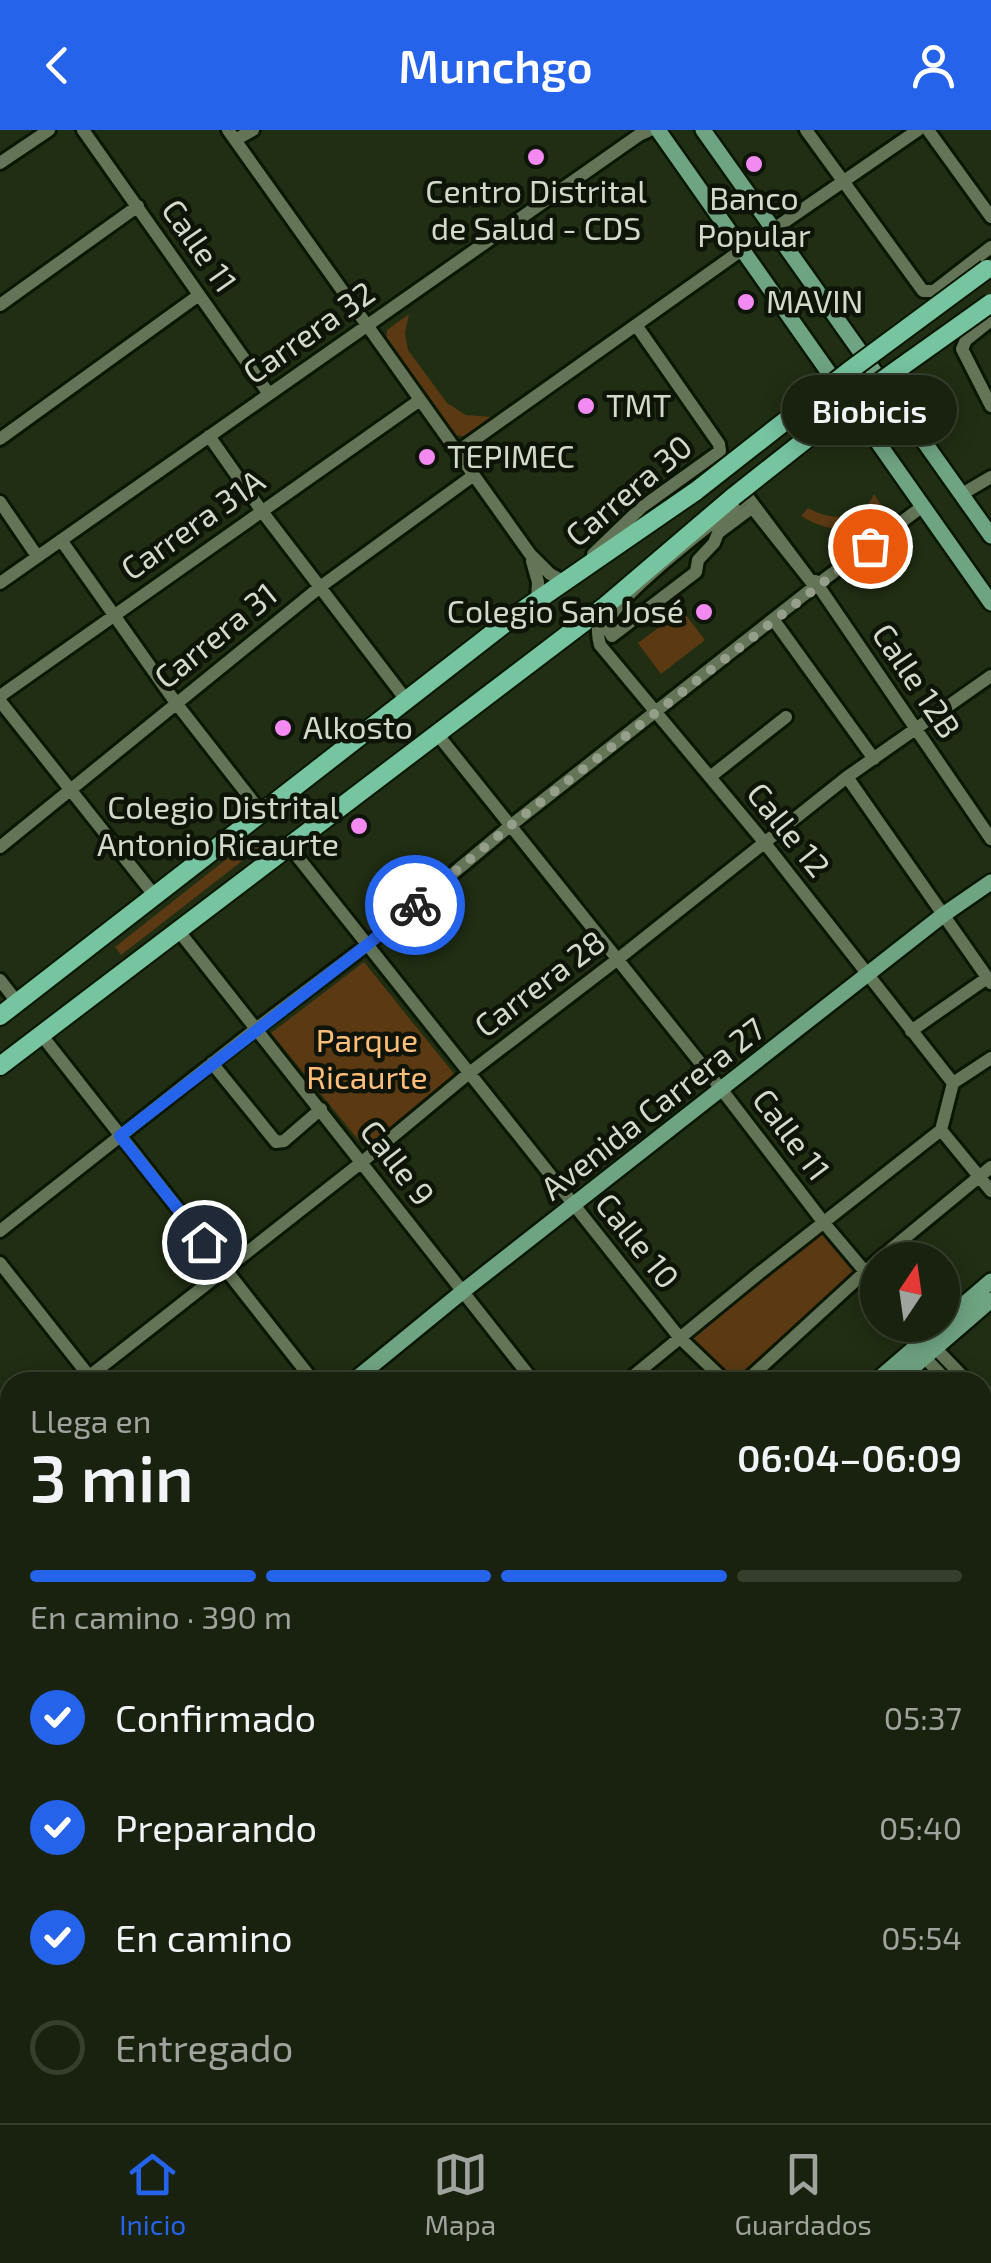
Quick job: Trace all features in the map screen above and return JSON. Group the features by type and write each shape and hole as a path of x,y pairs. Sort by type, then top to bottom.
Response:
{"highway":[{"path":"0,1016 537,600 696,492 989,267"},
{"path":"0,1066 604,607 733,497 866,392 991,303"},
{"path":"0,1080 47,1042 96,994"}],"main road":[{"path":"658,130 991,603"},
{"path":"703,130 991,536"},
{"name":"Avenida Carrera 27","path":"364,1372 868,974 991,882"},
{"path":"960,1308 991,1281"},
{"path":"891,1372 991,1300"},
{"path":"906,1372 932,1342"}],"street":[{"path":"0,163 48,130"},
{"name":"Calle 11","path":"84,130 270,394"},
{"path":"253,130 231,135 530,554 550,574 568,577"},
{"name":"Carrera 32","path":"0,582 650,130"},
{"path":"806,130 926,292 934,291 991,247"},
{"path":"774,229 918,130"},
{"path":"928,130 991,217"},
{"path":"0,305 138,206"},
{"path":"456,452 743,249"},
{"path":"0,439 199,295"},
{"path":"991,320 962,348 991,406"},
{"name":"Carrera 30","path":"568,577 642,507 720,450 720,444 636,325"},
{"name":"Carrera 31A","path":"0,698 420,400"},
{"path":"209,436 407,700"},
{"name":"Carrera 31","path":"0,847 320,587 474,476"},
{"path":"962,494 991,478"},
{"path":"812,581 756,511 750,509 718,533 698,560 696,572 612,636 608,630 610,619 623,602 685,545 747,496 813,584 812,581"},
{"path":"0,502 38,556"},
{"name":"Calle 12B","path":"759,506 991,839"},
{"path":"0,1231 367,945 510,826 773,619 812,581 923,506"},
{"path":"62,540 176,703 261,812"},
{"path":"530,554 538,582 537,600"},
{"name":"Calle 12","path":"604,607 598,626 600,645 764,842 953,1084"},
{"path":"773,619 874,758"},
{"name":"Carrera 28","path":"99,1372 764,842 991,676"},
{"path":"0,698 154,895"},
{"path":"710,777 786,717"},
{"name":"Calle 11","path":"438,735 860,1266"},
{"path":"847,778 989,981 911,1030"},
{"name":"Calle 10","path":"288,846 679,1337 716,1372"},
{"name":"Calle 9","path":"178,930 526,1372"},
{"path":"0,980 17,1002"},
{"path":"47,1042 306,1372"},
{"path":"638,1372 941,1130 953,1084 991,1058"},
{"path":"212,1063 276,1142 284,1141 320,1109"},
{"path":"941,1130 985,1172 991,1191"},
{"path":"900,1242 985,1172"},
{"path":"0,1262 83,1372"},
{"path":"755,1372 860,1275"},
{"path":"922,1342 942,1372"},
{"path":"928,1349 956,1372"}],"green space":[{"path":"409,314 405,333 408,350 447,403 466,415 491,417 464,436 453,435 386,339 387,330"},
{"path":"874,494 888,515 867,526 834,529 801,516 808,508 827,516 854,514"},
{"path":"682,610 705,640 661,674 638,643"},
{"path":"257,835 264,844 121,955 115,947"},
{"name":"Parque Ricaurte","path":"364,962 455,1075 365,1148 271,1033"},
{"path":"823,1229 857,1270 747,1372 727,1372 687,1337"}],"way so far":[{"path":"415,905 510,826 870,546"}],"place":[{"name":"Centro Distrital de Salud - CDS","path":"536,157"},
{"name":"Banco Popular","path":"754,164"},
{"name":"MAVIN","path":"746,302"},
{"name":"TMT","path":"586,406"},
{"name":"TEPIMEC","path":"427,457"},
{"name":"Biobicis","path":"870,546"},
{"name":"Colegio San José","path":"704,612"},
{"name":"Alkosto","path":"283,728"},
{"name":"Colegio Distrital Antonio Ricaurte","path":"359,826"}],"route":[{"path":"204,1242 120,1136 415,905"}]}
